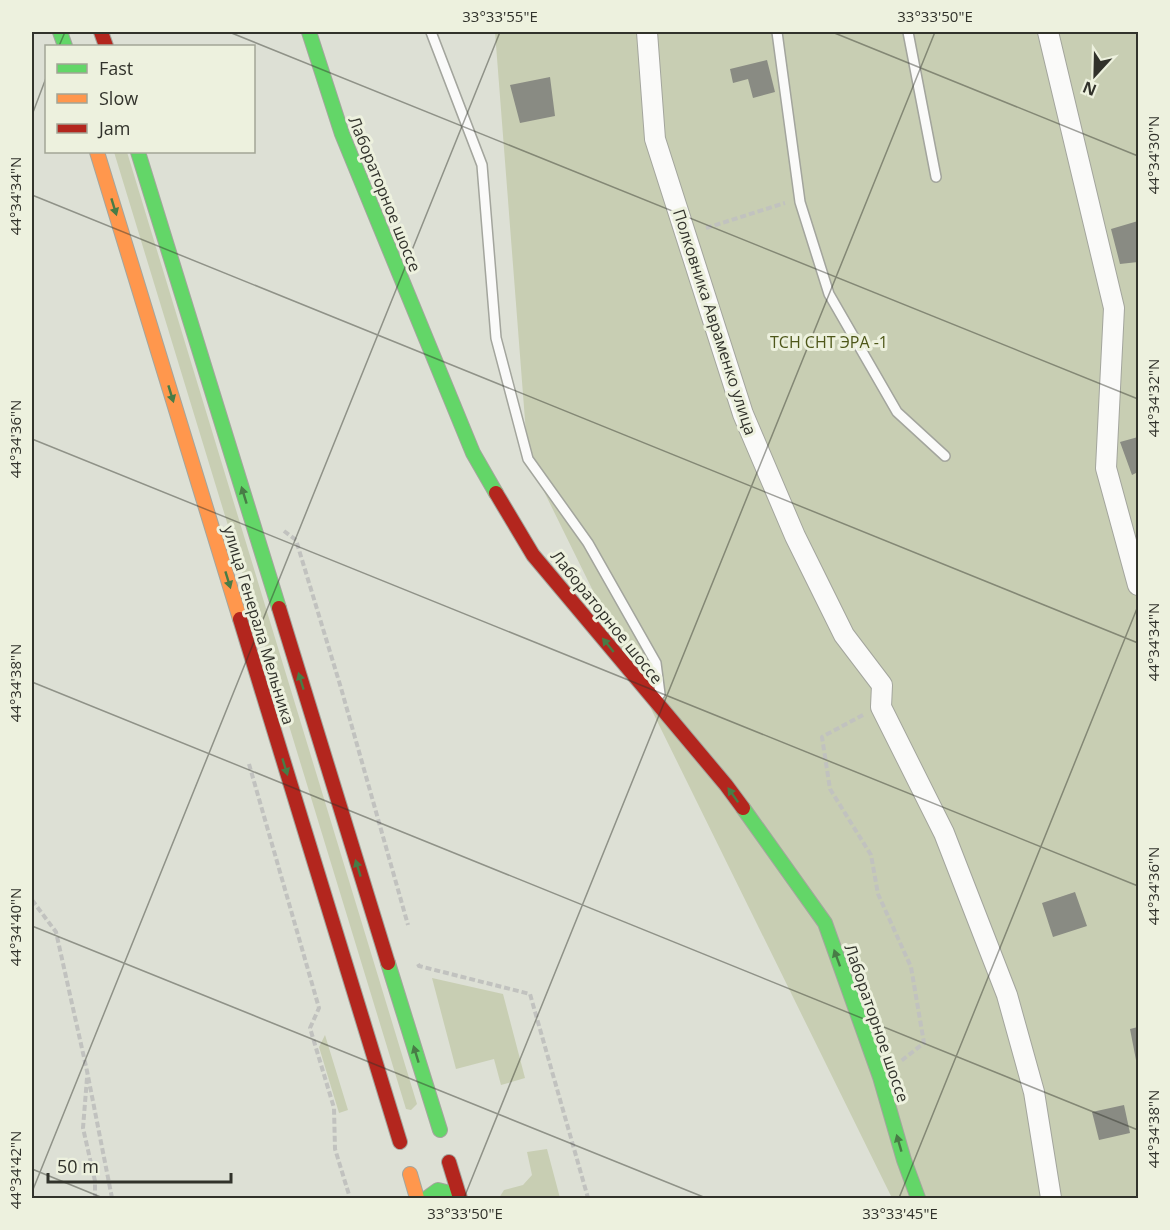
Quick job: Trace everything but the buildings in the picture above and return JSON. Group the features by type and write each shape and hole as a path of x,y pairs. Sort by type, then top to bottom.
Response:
{"main road":[{"name":"Лабораторное шоссе","path":"309,32 342,134 473,453 533,555 726,785 825,923 880,1077 904,1160 918,1198"},
{"name":"улица Генерала Мельника","path":"97,153 400,1143"},
{"name":"улица Генерала Мельника","path":"138,153 440,1130"},
{"path":"418,1108 428,1094"},
{"path":"389,1107 403,1114"},
{"path":"449,1162 458,1198"},
{"path":"410,1174 417,1198"},
{"path":"427,1198 438,1190 458,1198"}],"street":[{"name":"Полковника Авраменко улица","path":"647,32 655,139 743,414 795,536 844,635 882,685 880,707 944,832 1007,995 1034,1092 1051,1198"},
{"path":"1048,32 1114,308 1106,468 1138,585"}],"lane":[{"path":"431,32 482,165 496,338 528,459 588,543 657,663 661,710"},
{"path":"777,32 800,202 829,294 897,412 945,456"},
{"path":"908,32 936,177"}],"path":[{"path":"686,234 783,203 800,202"},
{"path":"281,529 296,540 341,688 410,933"},
{"path":"880,707 822,737 830,789 871,855 878,894 911,967 924,1043 880,1077"},
{"path":"249,764 319,1008 310,1028 334,1108 335,1149 350,1198"},
{"path":"32,900 56,932 112,1198"},
{"path":"416,955 419,966 530,994 588,1198"},
{"path":"87,1071 83,1128 95,1181 95,1198"}],"green space":[{"name":"ТСН СНТ ЭРА -1","path":"495,32 1138,32 1138,1198 892,1198 528,459"},
{"path":"114,153 127,153 417,1104 411,1110 406,1109"},
{"path":"432,978 503,994 525,1078 501,1085 494,1059 456,1069"},
{"path":"325,1035 348,1110 339,1113 319,1047"},
{"path":"547,1149 560,1198 499,1198 504,1190 523,1185 532,1175 527,1152"}],"traffic: fast":[{"path":"60,32 65,45"},
{"path":"309,32 342,134 473,453 496,493"},
{"path":"138,153 279,608"},
{"path":"743,808 825,923 880,1077 904,1160 918,1198"},
{"path":"388,963 440,1130"},
{"path":"427,1198 438,1190 450,1193 456,1198"}],"traffic: slow":[{"path":"97,153 240,619"},
{"path":"410,1174 417,1198"}],"traffic: jam":[{"path":"101,32 106,45"},
{"path":"496,493 533,555 743,808"},
{"path":"279,608 388,963"},
{"path":"240,619 400,1142"},
{"path":"449,1162 460,1198"}]}
